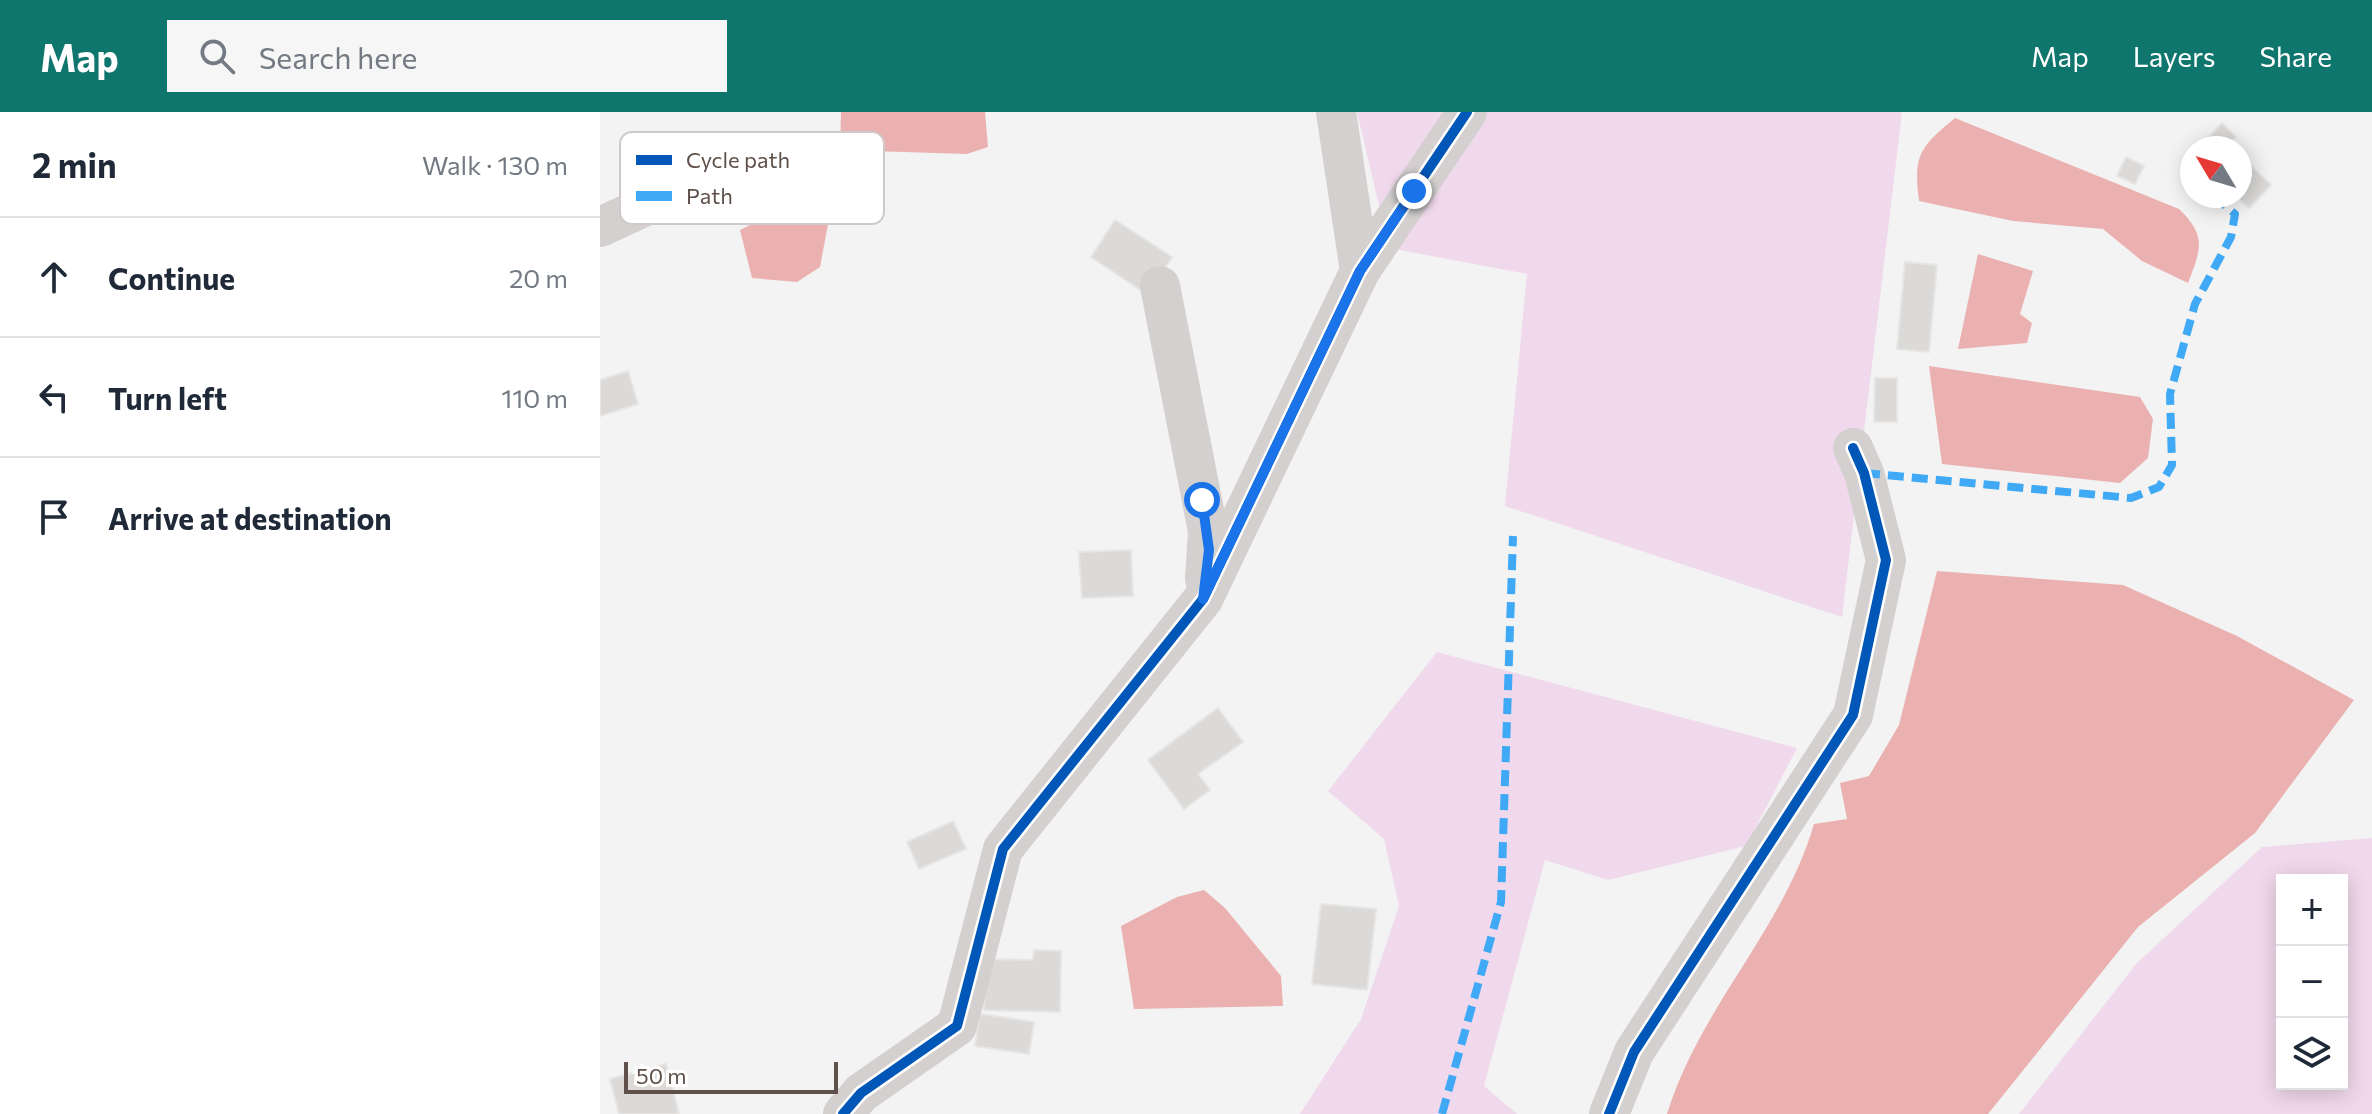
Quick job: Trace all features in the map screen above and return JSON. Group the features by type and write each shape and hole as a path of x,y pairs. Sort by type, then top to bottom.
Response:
{"street":[{"path":"1336,112 1360,271"},
{"path":"843,1114 861,1093 957,1026 1003,849 1203,599 1360,271 1467,112"},
{"path":"600,227 620,218"},
{"path":"1160,286 1208,531 1203,599"},
{"path":"1609,1114 1634,1052 1853,715 1886,560 1864,473 1853,448"}],"shaded area":[{"path":"841,112 985,112 988,147 967,154 884,151 884,132 840,132"},
{"path":"1357,112 1902,112 1842,617 1505,506 1527,274 1389,248"},
{"path":"1955,118 2179,209 2194,227 2199,243 2188,283 2142,261 2103,229 2013,221 1919,201 1917,173 1922,153"},
{"path":"752,224 828,224 820,267 797,282 752,278 740,230"},
{"path":"1978,254 2033,271 2020,314 2032,323 2027,343 1958,349"},
{"path":"1929,366 2140,397 2153,419 2148,458 2120,483 1942,464"},
{"path":"1937,571 2123,585 2237,636 2354,700 2255,833 2138,927 1988,1114 1667,1114 1700,1038 1783,899 1814,824 1847,819 1840,783 1869,776 1899,725"},
{"path":"1437,652 1797,748 1746,846 1608,880 1545,860 1484,1086 1517,1114 1300,1114 1361,1019 1399,906 1384,839 1328,791"},
{"path":"2372,838 2372,1114 2019,1114 2136,964 2262,847"},
{"path":"1204,890 1225,908 1281,976 1283,1006 1134,1009 1121,926 1177,897"}],"building":[{"path":"2222,123 2235,136 2210,136"},
{"path":"2126,157 2144,166 2135,184 2117,176"},
{"path":"2252,167 2271,185 2252,205"},
{"path":"1115,220 1172,257 1148,295 1091,257"},
{"path":"1905,262 1937,265 1929,352 1897,349"},
{"path":"628,371 638,404 600,416 600,380"},
{"path":"1875,378 1897,378 1897,422 1874,422"},
{"path":"1131,550 1133,596 1082,598 1079,552"},
{"path":"1218,708 1243,742 1198,774 1210,790 1184,809 1148,760"},
{"path":"953,821 966,849 919,869 907,842"},
{"path":"1321,904 1376,909 1367,990 1312,984"},
{"path":"1034,950 1061,951 1060,1012 984,1010 985,959 1033,960"},
{"path":"980,1014 1034,1022 1029,1054 975,1046"},
{"path":"666,1064 679,1114 619,1114 610,1079"}],"marked path":[{"path":"1864,473 2131,498 2159,487 2172,465 2170,394 2195,304 2231,237 2235,214 2228,208"},
{"path":"1442,1114 1501,902 1513,536"}],"cycle path":[{"path":"843,1114 861,1093 957,1026 1003,849 1203,599 1360,271 1467,112"},
{"path":"1609,1114 1634,1052 1853,715 1886,560 1864,473 1853,448"}],"route":[{"path":"1202,500 1209,550 1203,599 1360,271 1414,191"}]}
